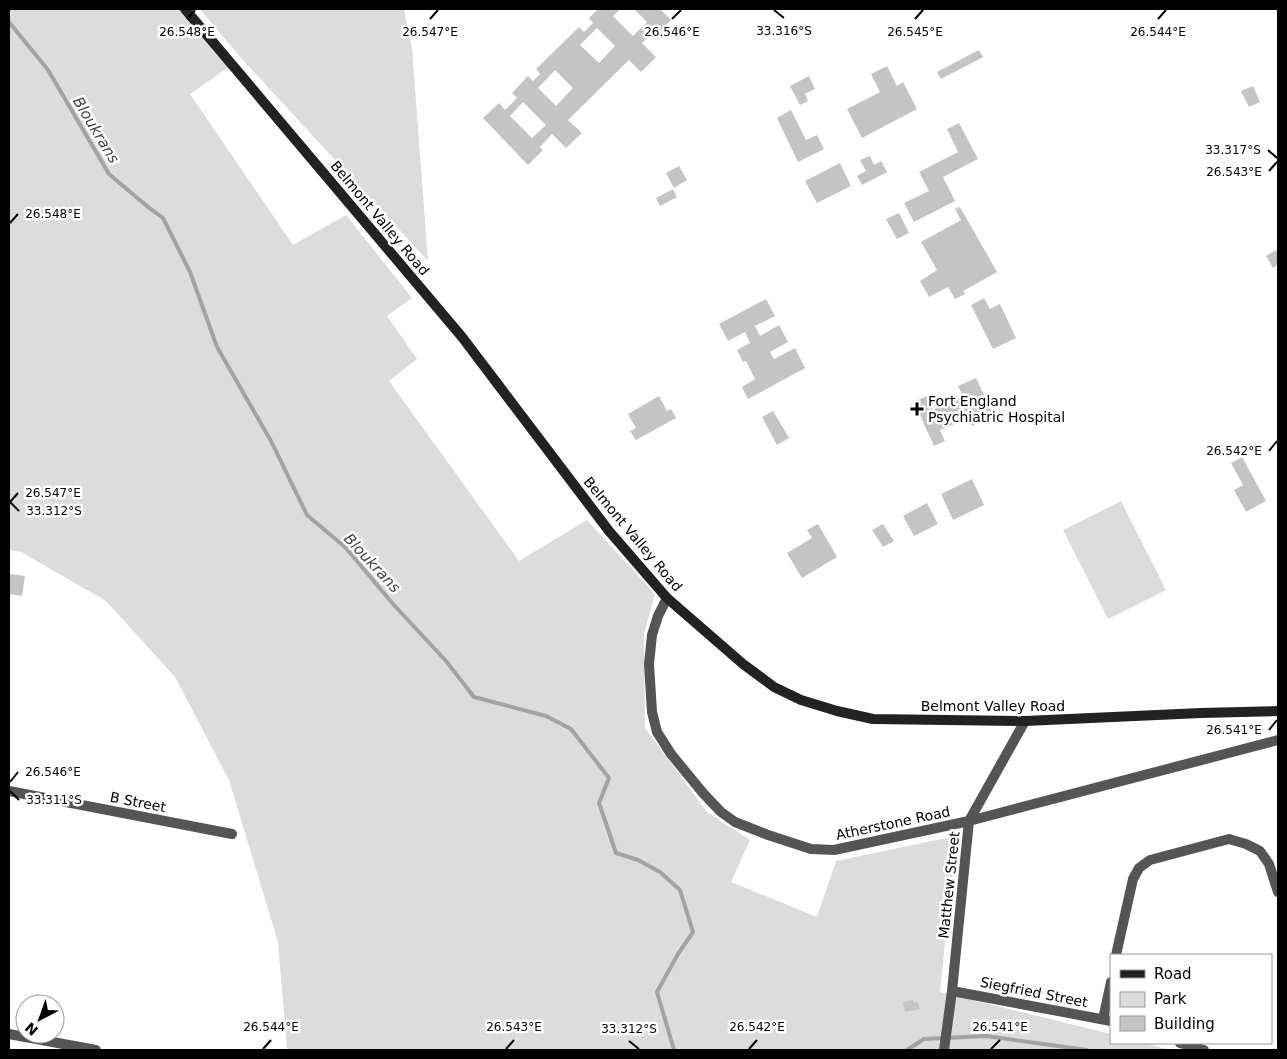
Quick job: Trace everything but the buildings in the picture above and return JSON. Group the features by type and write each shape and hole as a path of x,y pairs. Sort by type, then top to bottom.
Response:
{"street":[{"name":"Belmont Valley Road","path":"185,9 462,337 609,530 667,598 743,664 774,687 801,700 837,712 873,719 1026,722 1278,711"},
{"name":"Atherstone Road","path":"667,598 658,616 652,635 649,664 650,693 658,732 671,754 720,812 735,822 810,849 834,850 970,821 1278,740"},
{"name":"Matthew Street","path":"945,1044 970,821 1026,722"},
{"name":"B Street","path":"9,791 232,834"},
{"path":"1116,954 1132,879 1139,868 1150,860 1229,839 1260,851 1269,864 1278,892"},
{"name":"Siegfried Street","path":"952,991 1107,1020"},
{"path":"1107,1020 1110,992"},
{"path":"9,1034 96,1050"},
{"path":"1183,1044 1204,1050"}],"green space":[{"path":"9,9 180,9 229,67 190,94 293,245 346,215 412,298 387,316 417,359 389,381 519,561 587,520 655,594 644,634 645,728 707,812 750,840 731,882 817,917 836,861 956,836 940,992 1110,1034 1110,1044 1147,1044 1171,1050 287,1050 278,942 229,780 175,677 106,601 21,552 9,550"},
{"path":"200,9 404,9 412,48 428,261 241,58"},
{"path":"1121,501 1166,590 1108,619 1063,530"}],"waterway":[{"name":"Bloukrans","path":"9,22 48,70 109,174 163,218 190,272 217,347 271,441 307,515 346,548 393,604 446,661 474,697 546,716 571,729 609,778 599,803 616,853 638,860 660,872 680,890 693,932 678,954 657,992 674,1050"},
{"name":"Bloukrans","path":"907,1050 924,1039 986,1036 1087,1050"}],"place":[{"name":"Fort England Psychiatric Hospital","path":"917,409"}]}
